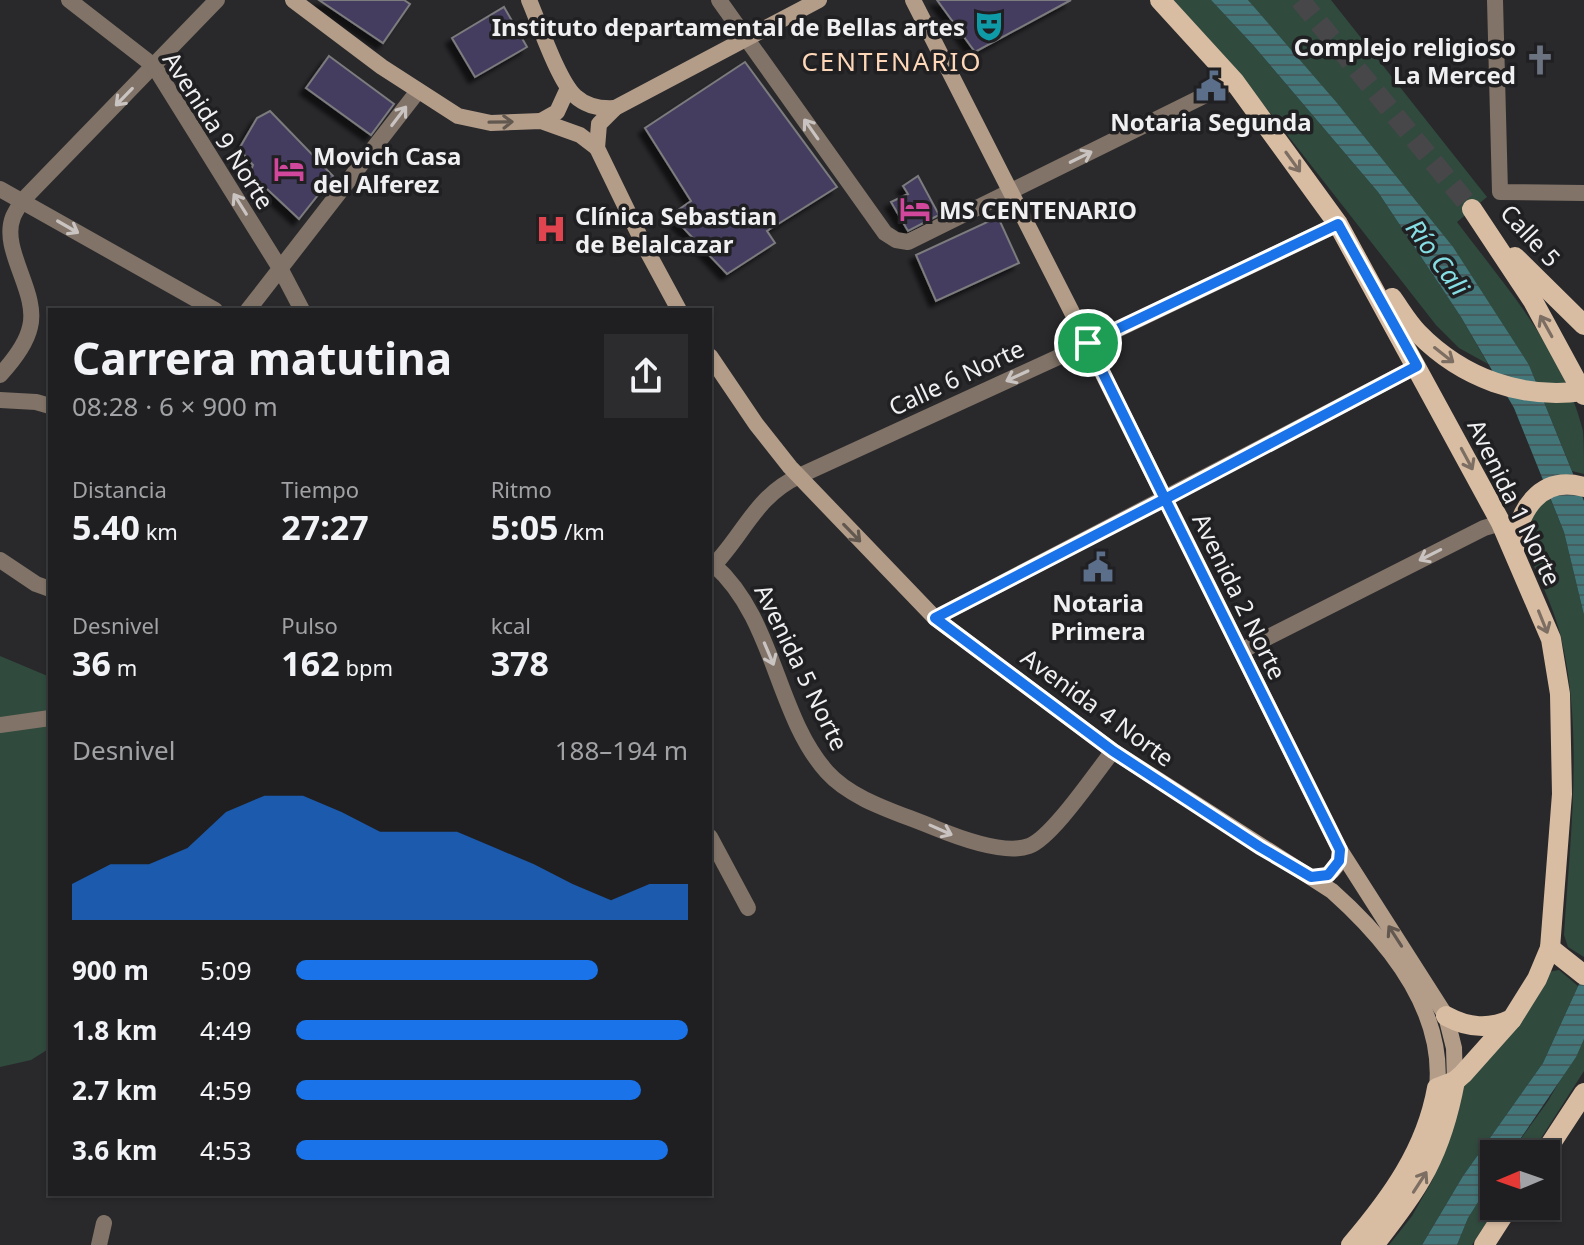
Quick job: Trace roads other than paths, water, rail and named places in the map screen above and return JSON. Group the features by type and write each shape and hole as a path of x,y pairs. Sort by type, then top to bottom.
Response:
{"main road":[{"path":"293,0 418,91 458,116 491,123 541,121 580,135 597,148 678,308"},
{"path":"529,0 568,88 594,107 615,108"},
{"path":"597,148 599,124 615,108 819,0"},
{"name":"Avenida 2 Norte","path":"913,0 1088,343 1340,850 1446,1016 1454,1048 1446,1084"},
{"name":"Avenida 1 Norte","path":"1160,0 1234,81 1338,224 1510,536 1551,639 1560,694 1562,794 1557,954 1512,1019 1446,1084"},
{"path":"541,121 557,112 568,88"},
{"name":"Calle 5","path":"1584,325 1473,211 1533,301 1584,393"},
{"path":"1338,224 1416,331 1447,359 1483,379 1523,391 1584,393"},
{"name":"Avenida 4 Norte","path":"712,359 756,424 799,476 935,618 1113,751 1311,877 1350,906 1413,987 1435,1038 1439,1069 1446,1084"},
{"path":"1510,536 1536,496 1563,485 1584,487"},
{"path":"1311,877 1322,877 1333,871 1339,861 1340,850"},
{"path":"1557,954 1584,975"},
{"path":"1446,1016 1466,1025 1485,1027 1512,1019"},
{"path":"1351,1245 1389,1200 1410,1165 1446,1084"},
{"path":"1374,1245 1426,1174 1444,1131 1446,1084"},
{"path":"1553,1140 1583,1095"},
{"path":"1484,1245 1500,1220"}],"street":[{"name":"Avenida 9 Norte","path":"69,0 154,66 281,270 301,308"},
{"path":"0,375 16,357 31,327 31,304 10,240 11,220 22,201 217,0"},
{"path":"719,0 885,233 896,240 908,242 1234,81"},
{"path":"1495,0 1500,192 1584,193"},
{"path":"250,308 418,91"},
{"path":"0,189 211,308"},
{"name":"Calle 6 Norte","path":"712,567 758,506 776,489 799,476 1338,224"},
{"path":"935,618 1417,366"},
{"path":"0,400 48,405"},
{"path":"1241,651 1484,528 1510,536"},
{"path":"0,560 48,588"},
{"name":"Avenida 5 Norte","path":"712,567 730,580 746,602 804,736 827,772 851,791 962,840 996,846 1029,847 1048,833 1113,751"},
{"path":"0,725 48,718"},
{"path":"712,841 748,908"},
{"path":"99,1245 104,1223"}],"water":[{"name":"Río Cali","path":"1211,0 1248,0 1337,103 1453,247 1529,365 1584,501 1584,615 1564,532 1514,408 1461,317 1378,192"},
{"path":"1584,973 1584,1039 1576,1057 1520,1140 1488,1140 1543,1063"},
{"path":"1480,1152 1480,1199 1457,1245 1422,1245"}],"tunnel":[{"path":"1300,0 1472,209"}],"place":[{"name":"Instituto departamental de Bellas artes","path":"989,26"},
{"name":"Complejo religioso La Merced","path":"1540,60"},
{"name":"Notaria Segunda","path":"1211,86"},
{"name":"Movich Casa del Alferez","path":"289,169"},
{"name":"MS CENTENARIO","path":"915,209"},
{"name":"Clínica Sebastian de Belalcazar","path":"551,229"},
{"name":"Notaria Primera","path":"1098,567"}],"district":[{"name":"CENTENARIO","path":"892,61"}]}
